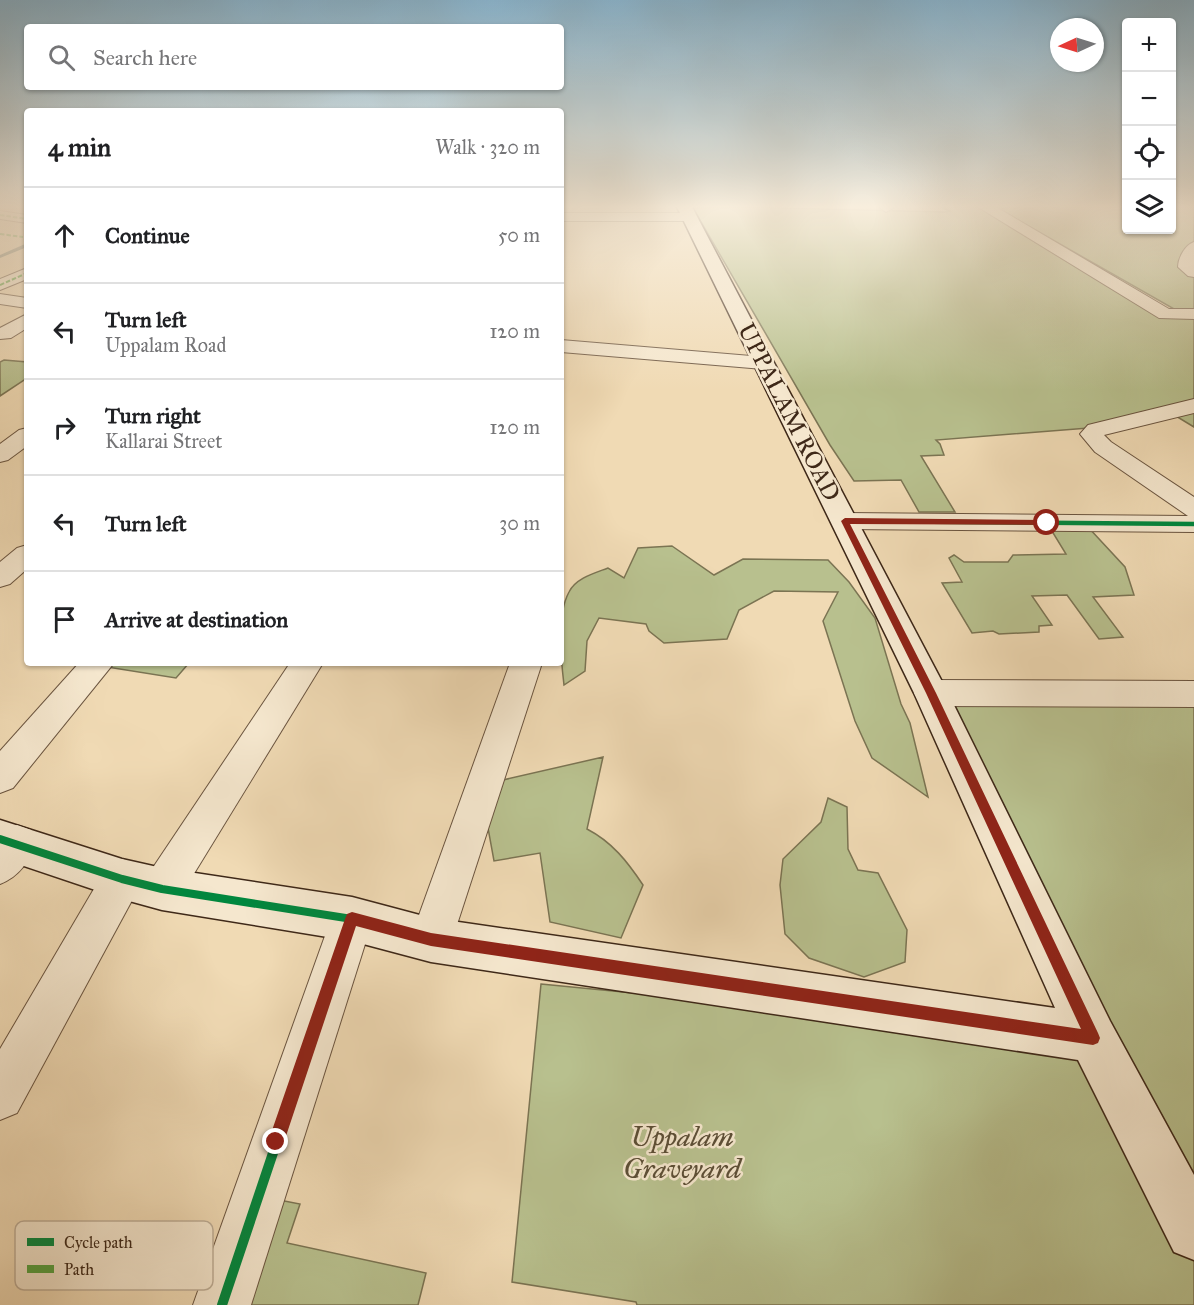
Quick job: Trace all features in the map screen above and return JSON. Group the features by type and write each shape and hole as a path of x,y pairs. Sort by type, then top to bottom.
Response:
{"main road":[{"name":"UPPALAM ROAD","path":"715,268 931,693 1093,1038 1194,1232"},
{"path":"6,849 142,884 352,919 431,940 1093,1038"}],"street":[{"path":"1087,268 1165,314 1194,314"},
{"path":"0,285 24,274"},
{"path":"0,299 24,303"},
{"path":"4,334 24,322"},
{"path":"564,346 763,363"},
{"path":"1194,406 1096,430 1090,434 1103,447 1194,509"},
{"path":"1171,413 1194,427"},
{"path":"0,455 24,437"},
{"path":"845,521 1194,524"},
{"path":"0,550 24,554"},
{"path":"0,577 24,557"},
{"path":"0,777 95,666"},
{"path":"0,1096 142,884 305,666"},
{"path":"431,940 525,666"},
{"path":"931,693 1194,694"},
{"path":"222,1305 352,919"}],"green space":[{"path":"728,268 1088,268 1165,314 1194,315 1194,427 1171,413 1114,426 936,440 944,455 921,456 955,512 919,512 901,480 854,481 830,445"},
{"path":"1102,268 1187,268 1194,274 1194,310 1174,309"},
{"path":"4,360 24,362 24,380 0,396 0,362"},
{"path":"1047,523 1087,526 1125,567 1134,595 1093,597 1123,637 1099,639 1067,595 1032,596 1052,625 1039,626 1039,632 972,633 942,583 962,582 949,558 954,555 964,562 1008,562 1013,555 1066,554"},
{"path":"672,546 714,575 743,559 828,560 849,582 875,618 901,704 910,723 928,797 872,758 855,721 823,621 838,592 774,591 739,610 727,639 664,643 649,631 646,624 599,618 587,641 585,671 564,685 564,606 569,592 576,583 608,568 624,578 638,548"},
{"path":"101,666 186,666 176,678"},
{"path":"931,693 1194,698 1194,1206"},
{"path":"603,757 587,829 618,853 643,885 621,938 550,922 540,853 494,861 486,817 503,780"},
{"path":"828,798 847,807 848,849 858,870 878,873 907,930 905,962 864,977 809,958 785,934 780,885 783,859 821,822"},
{"name":"Uppalam Graveyard","path":"541,984 1093,1038 1194,1208 1194,1305 637,1305 636,1302 512,1282"},
{"path":"264,1197 300,1204 287,1243 426,1273 418,1305 227,1305"}],"marked path":[{"path":"0,285 24,274"}],"cycle path":[{"path":"845,521 1194,524"},
{"path":"0,839 122,879 162,889 352,919 431,940 1093,1038"},
{"path":"222,1305 352,919"}],"route":[{"path":"276,1142 352,919 431,940 1093,1038 931,693 845,521 1047,523"}]}
